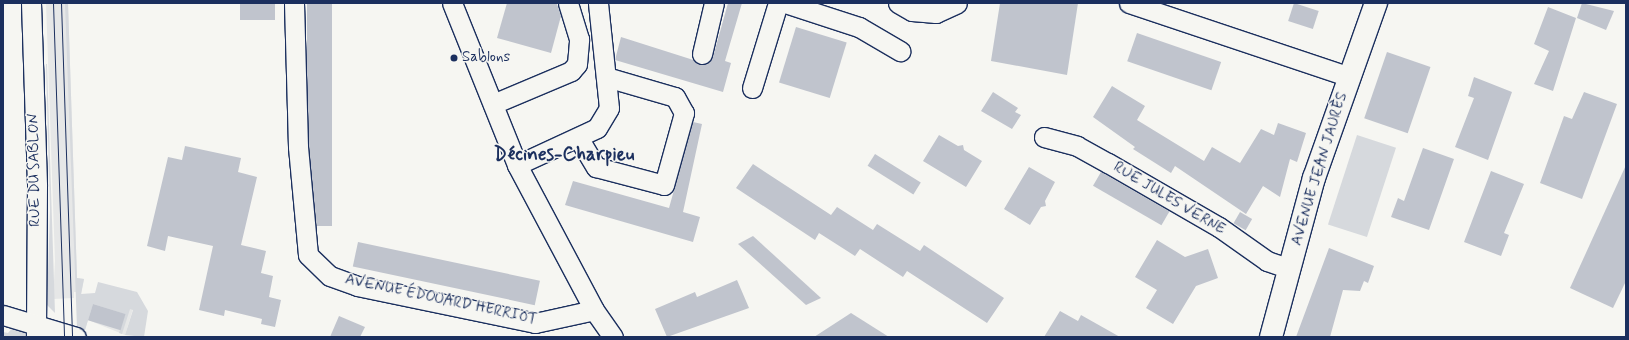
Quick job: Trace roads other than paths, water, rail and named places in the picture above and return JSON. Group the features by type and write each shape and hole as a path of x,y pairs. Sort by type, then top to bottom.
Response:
{"main road":[{"name":"AVENUE JEAN JAURÈS","path":"1271,337 1314,178 1376,3"}],"street":[{"name":"RUE DU SABLON","path":"31,3 37,186 36,330"},
{"name":"AVENUE ÉDOUARD HERRIOT","path":"294,3 298,147 308,255 330,276 357,286 535,323 594,310"},
{"path":"452,3 517,165 594,310 613,337"},
{"path":"493,104 571,71 577,64 578,39 568,3"},
{"path":"517,165 579,139 597,128 609,108 598,3"},
{"path":"702,54 714,3"},
{"path":"752,88 778,3"},
{"path":"785,3 859,27 900,51"},
{"path":"898,3 912,11 936,14 957,3"},
{"path":"1129,3 1350,78"},
{"path":"579,139 596,167 664,185 684,113 675,97 606,77"},
{"name":"RUE JULES VERNE","path":"1044,137 1077,146 1219,228 1267,261 1290,269"},
{"path":"3,314 36,330 76,337"}],"tram line":[{"path":"53,3 64,337"},
{"path":"61,3 72,337"}],"place":[{"name":"Sablons","path":"454,58"}],"district":[{"name":"Décines-Charpieu","path":"564,155"}]}
